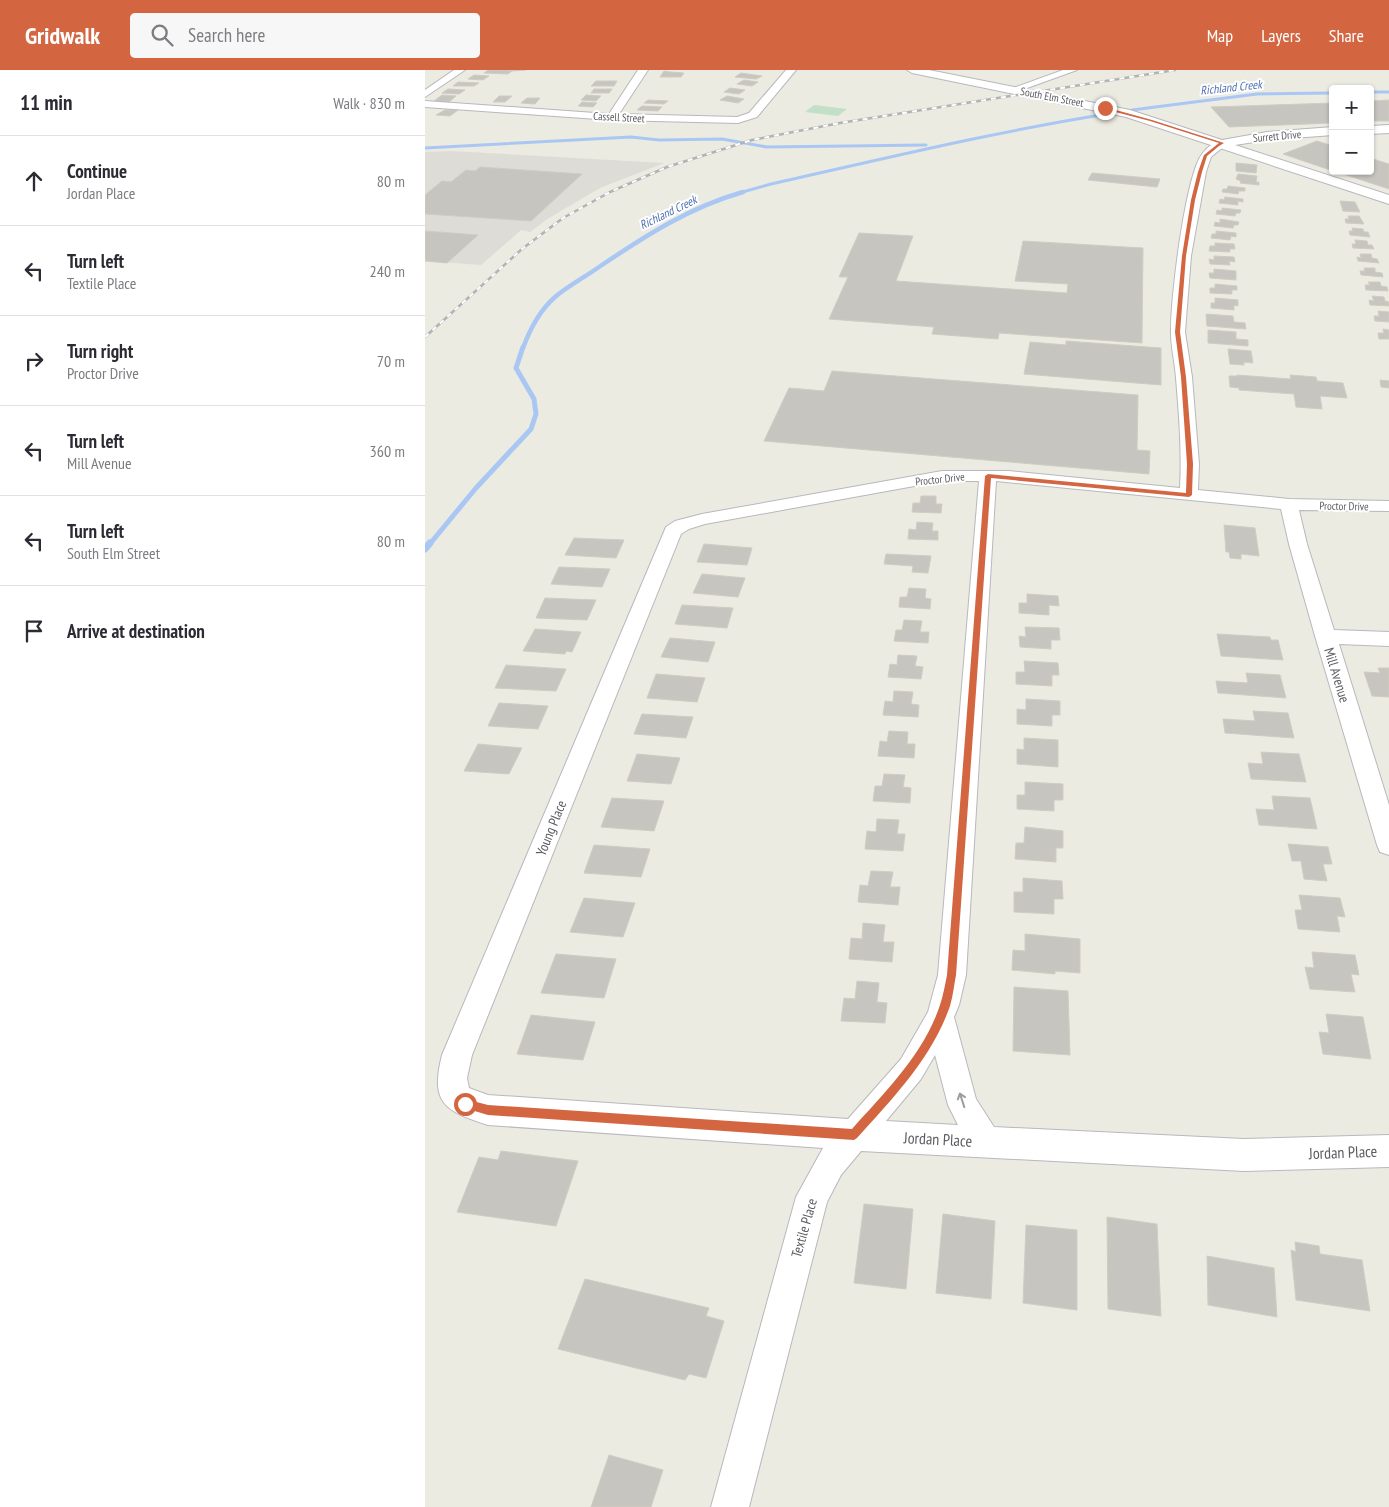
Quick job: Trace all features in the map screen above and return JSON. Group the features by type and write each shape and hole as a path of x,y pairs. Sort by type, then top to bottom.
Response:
{"street":[{"path":"425,94 460,70"},
{"path":"612,117 643,70"},
{"name":"Cassell Street","path":"425,104 612,117 723,120 748,118 753,115 791,70"},
{"name":"South Elm Street","path":"912,70 1130,114 1223,143 1389,200"},
{"path":"1013,90 1072,70"},
{"path":"1374,130 1389,129"},
{"name":"Surrett Drive","path":"1223,143 1267,136 1329,131"},
{"path":"1189,495 1190,464 1184,377 1178,332 1184,256 1193,200 1200,172 1206,156 1217,145 1223,143"},
{"name":"Proctor Drive","path":"676,529 682,525 702,519 942,476 988,476 1289,504 1389,506"},
{"name":"Textile Place","path":"730,1507 812,1197 830,1164 911,1069 931,1036 945,1005 952,975 988,476"},
{"name":"Mill Avenue","path":"1289,504 1297,544 1389,845"},
{"name":"Young Place","path":"488,1110 465,1104 454,1093 450,1080 457,1055 669,540 676,529"},
{"path":"1325,636 1389,639"},
{"path":"940,1017 963,1105 987,1142"},
{"name":"Jordan Place","path":"488,1110 854,1135 1244,1155 1389,1151"}],"shaded area":[{"path":"451,151 664,163 600,188 549,218 530,232 521,230 481,265 425,261 425,152"}],"green space":[{"path":"814,105 847,109 838,116 805,112"}],"building":[{"path":"488,70 526,70 512,71 508,74 484,73"},
{"path":"664,71 684,73 681,77 660,77"},
{"path":"741,73 762,76 756,79 735,77"},
{"path":"474,75 489,76 483,80 468,79"},
{"path":"744,80 758,82 752,86 737,84"},
{"path":"596,81 617,81 614,86 591,86"},
{"path":"458,82 479,83 474,86 453,86"},
{"path":"730,88 745,90 739,94 724,92"},
{"path":"448,89 465,90 459,94 442,93"},
{"path":"594,89 612,89 609,93 591,93"},
{"path":"442,95 456,96 449,102 434,101"},
{"path":"586,95 601,96 596,101 581,100"},
{"path":"499,96 512,96 505,102 493,102"},
{"path":"727,96 744,99 738,103 720,100"},
{"path":"527,98 540,98 535,104 521,103"},
{"path":"648,100 668,101 664,104 644,103"},
{"path":"1389,100 1389,121 1374,121 1374,101"},
{"path":"582,102 597,103 593,107 578,106"},
{"path":"1329,103 1329,123 1229,127 1211,107"},
{"path":"642,106 662,107 658,111 637,110"},
{"path":"445,110 458,110 450,116 436,115"},
{"path":"1317,141 1329,145 1329,170 1283,154"},
{"path":"1374,159 1389,164 1389,189 1346,175 1374,175"},
{"path":"1236,163 1257,165 1256,173 1236,171"},
{"path":"480,167 582,174 531,221 425,214 425,195 442,181 451,182 466,170 475,171"},
{"path":"1092,173 1160,179 1157,187 1088,180"},
{"path":"1238,174 1257,176 1256,182 1259,182 1259,185 1240,183 1241,181 1236,179"},
{"path":"1228,186 1245,188 1245,191 1239,191 1238,194 1222,192"},
{"path":"1225,197 1243,199 1243,202 1238,201 1238,205 1219,203 1220,199 1224,200"},
{"path":"1340,201 1355,202 1360,212 1343,211"},
{"path":"1222,208 1241,210 1235,216 1216,214 1217,210 1222,211"},
{"path":"1348,216 1359,216 1364,224 1346,223 1345,219 1349,219"},
{"path":"1220,219 1239,222 1233,228 1214,226 1215,222 1220,223"},
{"path":"1352,228 1363,229 1364,232 1368,232 1370,237 1350,235 1349,231 1353,231"},
{"path":"425,231 478,235 447,263 425,261"},
{"path":"1216,231 1236,233 1236,237 1231,236 1230,240 1211,238 1212,234 1216,234"},
{"path":"859,233 913,236 896,281 1067,293 1068,284 1015,281 1023,241 1143,248 1142,343 999,333 998,339 932,334 934,327 829,319 848,277 839,277"},
{"path":"1355,240 1367,241 1368,245 1372,245 1374,249 1353,248 1352,244 1356,244"},
{"path":"1215,243 1234,244 1235,249 1230,249 1230,252 1209,251 1210,246 1215,246"},
{"path":"1360,254 1371,254 1372,258 1377,259 1379,263 1358,261 1357,257 1361,258"},
{"path":"1214,256 1234,257 1235,262 1229,261 1230,265 1210,264 1209,259 1214,260"},
{"path":"1364,268 1375,268 1375,272 1382,273 1383,277 1361,275 1360,271 1365,271"},
{"path":"1214,269 1236,271 1236,280 1210,278 1209,273 1214,273"},
{"path":"1368,282 1380,282 1381,286 1387,287 1388,291 1366,290 1365,285 1370,285"},
{"path":"1215,284 1237,286 1237,290 1232,290 1232,294 1210,293 1210,288 1215,288"},
{"path":"1372,296 1384,297 1385,301 1389,302 1389,306 1370,305 1369,300 1374,301"},
{"path":"1215,298 1238,300 1238,306 1234,305 1234,310 1211,308 1211,303 1215,303"},
{"path":"1378,311 1389,312 1389,322 1375,321 1374,316 1379,316"},
{"path":"1206,314 1233,316 1234,322 1245,323 1246,329 1207,326"},
{"path":"1383,329 1389,330 1389,339 1379,339 1378,333 1384,333"},
{"path":"1208,330 1236,332 1236,339 1248,340 1248,346 1208,343"},
{"path":"1066,341 1161,348 1161,385 1024,374 1030,342 1066,345"},
{"path":"1228,349 1251,351 1253,363 1244,362 1244,365 1230,364"},
{"path":"832,371 1138,395 1137,450 1150,451 1149,474 764,441 789,388 824,391"},
{"path":"1290,375 1316,377 1317,381 1343,383 1347,398 1320,396 1322,409 1296,407 1294,394 1239,390 1239,388 1230,387 1229,376 1291,379"},
{"path":"1380,380 1389,381 1389,388 1381,387"},
{"path":"921,496 936,496 936,504 942,504 941,513 912,512 913,503 920,503"},
{"path":"917,522 933,523 932,531 938,531 938,540 908,539 909,529 916,530"},
{"path":"1224,525 1255,528 1259,556 1241,554 1241,559 1230,558 1229,552 1226,552"},
{"path":"574,538 624,540 616,558 565,555"},
{"path":"704,544 752,548 747,565 697,562"},
{"path":"886,554 931,556 928,573 912,572 913,566 884,564"},
{"path":"559,567 610,569 602,587 551,584"},
{"path":"702,574 745,578 738,597 693,593"},
{"path":"909,588 926,589 925,598 931,599 930,609 899,607 900,597 907,597"},
{"path":"1027,594 1058,596 1059,606 1049,605 1049,615 1019,613 1019,603 1027,603"},
{"path":"545,598 596,600 587,620 536,618"},
{"path":"682,605 733,608 727,628 675,624"},
{"path":"904,620 922,621 920,632 929,632 928,643 894,641 896,630 902,630"},
{"path":"1025,627 1059,628 1060,640 1051,640 1051,649 1020,647 1019,636 1026,637"},
{"path":"535,629 581,632 572,652 566,651 565,654 523,651"},
{"path":"1217,634 1270,637 1271,640 1278,640 1283,660 1221,656"},
{"path":"670,638 715,642 708,662 661,657"},
{"path":"898,655 917,656 915,666 923,667 921,679 888,677 890,664 897,665"},
{"path":"1024,661 1058,663 1059,675 1052,675 1052,686 1016,684 1016,672 1025,672"},
{"path":"506,665 566,669 556,691 495,688"},
{"path":"1378,668 1389,668 1389,697 1372,696 1364,672 1380,673"},
{"path":"1246,673 1280,675 1286,698 1218,693 1216,681 1248,683"},
{"path":"656,674 705,678 697,702 647,698"},
{"path":"894,691 913,692 911,704 919,705 918,717 883,715 885,701 893,702"},
{"path":"1026,699 1060,701 1060,715 1052,715 1052,726 1017,724 1017,709 1026,710"},
{"path":"499,703 548,706 538,729 488,726"},
{"path":"1253,711 1288,713 1294,738 1225,733 1223,719 1255,721"},
{"path":"642,714 693,717 686,738 634,734"},
{"path":"889,731 908,732 907,744 915,744 914,758 878,756 880,741 887,742"},
{"path":"1024,738 1058,740 1058,767 1017,764 1017,749 1024,750"},
{"path":"478,744 522,748 509,774 464,771"},
{"path":"1261,752 1299,754 1306,782 1251,779 1248,763 1263,764"},
{"path":"637,754 680,758 671,784 627,781"},
{"path":"884,774 905,775 903,787 911,788 910,803 873,801 875,786 882,786"},
{"path":"1025,782 1063,784 1063,800 1054,800 1054,811 1017,809 1017,795 1025,795"},
{"path":"1272,796 1310,798 1317,829 1259,825 1256,809 1274,810"},
{"path":"612,798 664,801 654,831 601,827"},
{"path":"877,819 899,820 897,834 905,834 903,851 865,849 867,831 876,832"},
{"path":"1025,827 1063,831 1063,848 1056,848 1056,862 1015,859 1016,843 1024,843"},
{"path":"1288,844 1328,847 1332,864 1323,864 1327,881 1304,879 1301,861 1292,861"},
{"path":"594,845 650,849 641,877 584,873"},
{"path":"871,871 893,872 890,887 900,887 898,905 858,902 860,885 868,886"},
{"path":"1023,878 1062,881 1063,899 1054,899 1054,914 1014,912 1014,892 1023,892"},
{"path":"1299,895 1340,898 1345,917 1337,916 1340,932 1298,929 1295,910 1302,910"},
{"path":"584,898 635,903 623,937 570,932"},
{"path":"863,923 885,925 883,942 894,942 892,962 849,959 851,938 862,939"},
{"path":"1025,934 1080,939 1080,973 1055,971 1055,974 1012,970 1013,950 1025,951"},
{"path":"1312,952 1355,955 1359,975 1351,974 1355,992 1310,989 1305,967 1314,968"},
{"path":"556,954 616,959 604,998 541,993"},
{"path":"857,981 879,983 877,1002 887,1003 885,1023 841,1021 844,998 855,999"},
{"path":"1014,987 1068,991 1070,1055 1013,1051"},
{"path":"1326,1014 1363,1017 1371,1059 1323,1054 1319,1032 1329,1033"},
{"path":"531,1015 595,1022 583,1060 517,1054"},
{"path":"501,1151 578,1161 556,1226 457,1212 479,1157 498,1160"},
{"path":"864,1204 913,1209 906,1289 854,1283"},
{"path":"943,1214 995,1221 991,1299 936,1293"},
{"path":"1107,1217 1157,1224 1161,1316 1108,1309"},
{"path":"1026,1225 1077,1230 1077,1310 1023,1303"},
{"path":"1295,1242 1319,1246 1320,1254 1362,1260 1370,1311 1296,1300 1291,1250 1296,1252"},
{"path":"1207,1256 1274,1268 1277,1317 1208,1305"},
{"path":"585,1279 709,1308 706,1316 724,1321 706,1378 689,1374 685,1380 558,1349"},
{"path":"609,1455 663,1470 651,1507 591,1507"}],"waterway":[{"name":"Richland Creek","path":"1374,92 1389,92"},
{"name":"Richland Creek","path":"1132,110 1257,94 1329,93"},
{"name":"Richland Creek","path":"739,193 939,146 1107,114"},
{"path":"425,148 631,137 659,140 722,139 767,147 926,145"},
{"name":"Richland Creek","path":"523,348 540,314 549,302 565,289 633,244 686,214 723,198 743,192"},
{"name":"Richland Creek","path":"429,545 476,488 531,429 536,414 534,399 516,368 523,347"},
{"name":"Richland Creek","path":"425,549 430,543"}],"railway":[{"path":"425,337 522,249 563,218 610,192 667,167 752,140 840,123 1175,70"}],"route":[{"path":"465,1104 488,1110 854,1135 911,1069 940,1017 945,1005 952,975 988,476 1009,476 1189,495 1190,464 1184,377 1178,332 1184,256 1193,200 1200,172 1206,156 1217,145 1223,143 1151,120 1105,108"}]}
